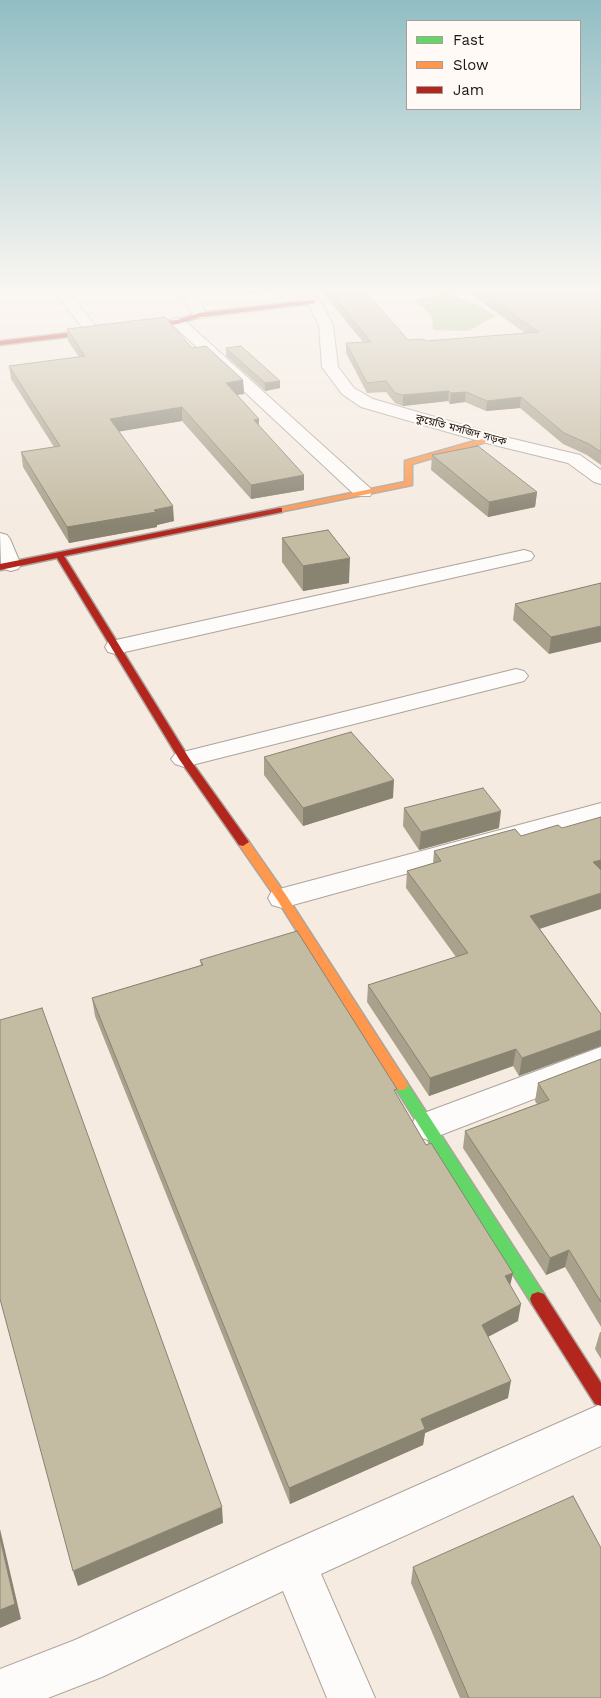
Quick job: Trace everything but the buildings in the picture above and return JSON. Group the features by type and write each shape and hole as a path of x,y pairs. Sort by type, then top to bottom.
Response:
{"street":[{"path":"228,368 363,492"},
{"name":"কুয়েতি মসজিদ সড়ক","path":"330,368 348,391 367,403 492,439 574,459 601,478"},
{"path":"0,539 6,566 60,556 409,483 408,463 492,439"},
{"path":"60,556 184,759 282,898 601,1398"},
{"path":"116,646 524,556"},
{"path":"184,759 516,676"},
{"path":"282,898 601,811"},
{"path":"428,1126 601,1060"},
{"path":"0,1692 85,1660 294,1563 601,1425"},
{"path":"294,1563 351,1698"}],"traffic: fast":[{"path":"401,1085 538,1299"}],"traffic: slow":[{"path":"279,510 409,483 408,463 492,439"},
{"path":"243,842 282,898 401,1085"}],"traffic: jam":[{"path":"0,567 279,510"},
{"path":"60,556 184,759 243,842"},
{"path":"538,1299 601,1398"}]}
